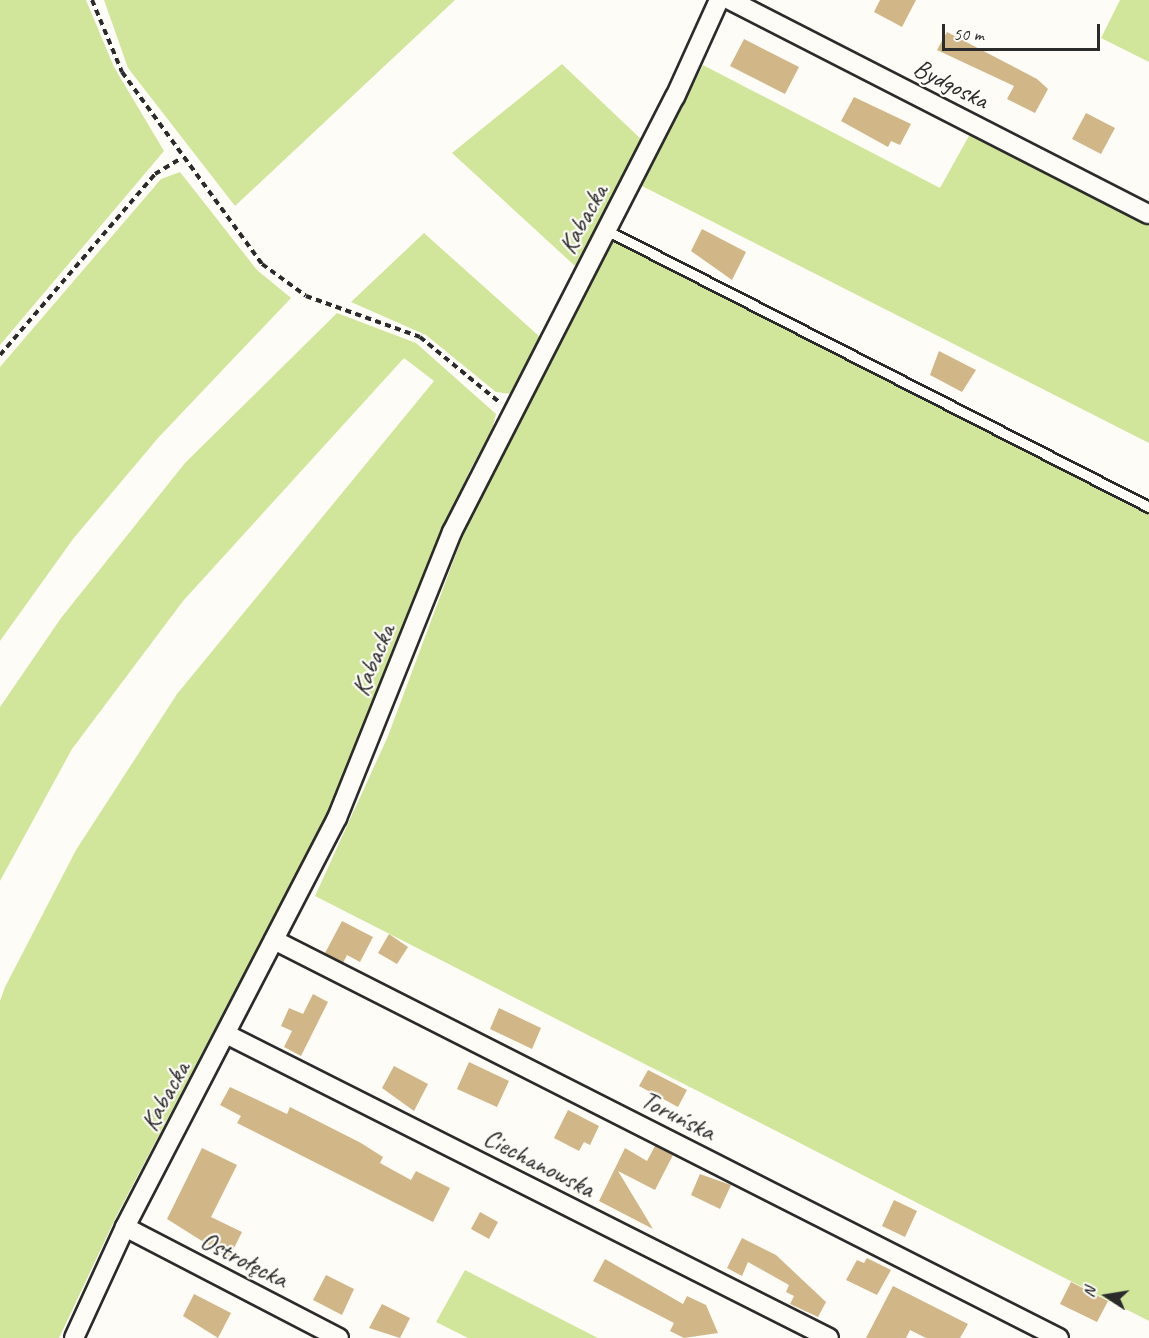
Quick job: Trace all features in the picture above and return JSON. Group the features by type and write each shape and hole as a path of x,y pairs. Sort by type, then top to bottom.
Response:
{"street":[{"name":"Kabacka","path":"74,1338 125,1227 337,818 452,532 511,411 606,230 719,0"},
{"name":"Bydgoska","path":"729,0 1149,214"},
{"name":"Toruńska","path":"274,940 1059,1338"},
{"name":"Ciechanowska","path":"226,1034 829,1338"},
{"name":"Ostrołęcka","path":"125,1227 339,1338"}],"lane":[{"path":"606,230 1149,507"}],"path":[{"path":"92,0 122,72 182,158 280,282 420,337 511,411"},
{"path":"0,355 155,174 182,158"}],"green space":[{"path":"0,0 86,0 114,67 164,151 0,345"},
{"path":"104,0 455,0 235,206 128,68"},
{"path":"1120,0 1149,0 1149,62 1101,38"},
{"path":"562,64 644,142 575,266 452,153"},
{"path":"703,65 940,188 970,134 1149,224 1149,443 642,186"},
{"path":"180,172 257,270 291,298 158,438 73,539 0,641 0,367 161,179"},
{"path":"424,233 540,337 512,394 496,392 426,335 351,302"},
{"path":"613,241 1149,515 1149,1321 315,896 388,736 475,503"},
{"path":"337,313 416,343 496,414 492,430 469,472 328,813 117,1215 59,1338 0,1338 0,1001 5,987 76,850 177,694 434,381 404,358 183,601 72,749 0,881 0,707 61,618 185,463"},
{"path":"465,1270 598,1338 468,1338 436,1322"}],"building":[{"path":"880,0 916,0 902,27 874,12"},
{"path":"947,32 1037,79 1048,89 1035,113 1007,99 1014,86 937,50"},
{"path":"744,39 799,67 785,94 730,66"},
{"path":"854,97 911,124 900,145 891,141 888,147 841,121"},
{"path":"1086,113 1115,128 1101,154 1072,139"},
{"path":"702,229 746,252 732,280 691,251"},
{"path":"939,351 976,370 962,392 930,375"},
{"path":"342,921 373,937 360,962 347,955 343,963 325,953"},
{"path":"389,934 408,947 397,964 378,953"},
{"path":"313,994 328,1002 301,1056 284,1047 292,1031 281,1026 289,1008 303,1014"},
{"path":"499,1008 541,1028 532,1049 490,1029"},
{"path":"469,1062 509,1081 497,1107 457,1089"},
{"path":"394,1066 428,1084 414,1111 382,1088"},
{"path":"648,1070 687,1090 678,1107 639,1086"},
{"path":"230,1087 287,1114 290,1107 361,1143 383,1157 380,1163 411,1180 416,1171 450,1188 433,1222 237,1123 241,1116 220,1105"},
{"path":"568,1110 599,1126 590,1145 584,1142 579,1151 554,1138"},
{"path":"655,1146 673,1155 655,1190 618,1171 653,1229 599,1201 625,1148 647,1161"},
{"path":"202,1148 237,1165 211,1217 242,1232 229,1258 167,1219"},
{"path":"700,1174 731,1185 720,1209 691,1195"},
{"path":"894,1200 917,1211 905,1237 882,1226"},
{"path":"480,1212 498,1222 489,1239 471,1229"},
{"path":"742,1238 776,1255 826,1302 818,1317 790,1304 794,1296 786,1292 789,1285 748,1262 742,1276 727,1268"},
{"path":"867,1258 891,1270 877,1295 846,1280 857,1260 864,1263"},
{"path":"605,1259 683,1304 687,1296 706,1305 718,1333 684,1338 670,1331 674,1323 593,1281"},
{"path":"326,1275 354,1289 342,1315 313,1300"},
{"path":"1071,1282 1108,1301 1097,1322 1060,1304"},
{"path":"893,1286 968,1324 960,1338 926,1338 910,1330 906,1338 866,1338"},
{"path":"194,1294 231,1313 218,1338 183,1316"},
{"path":"382,1304 410,1318 400,1338 369,1328"}]}
